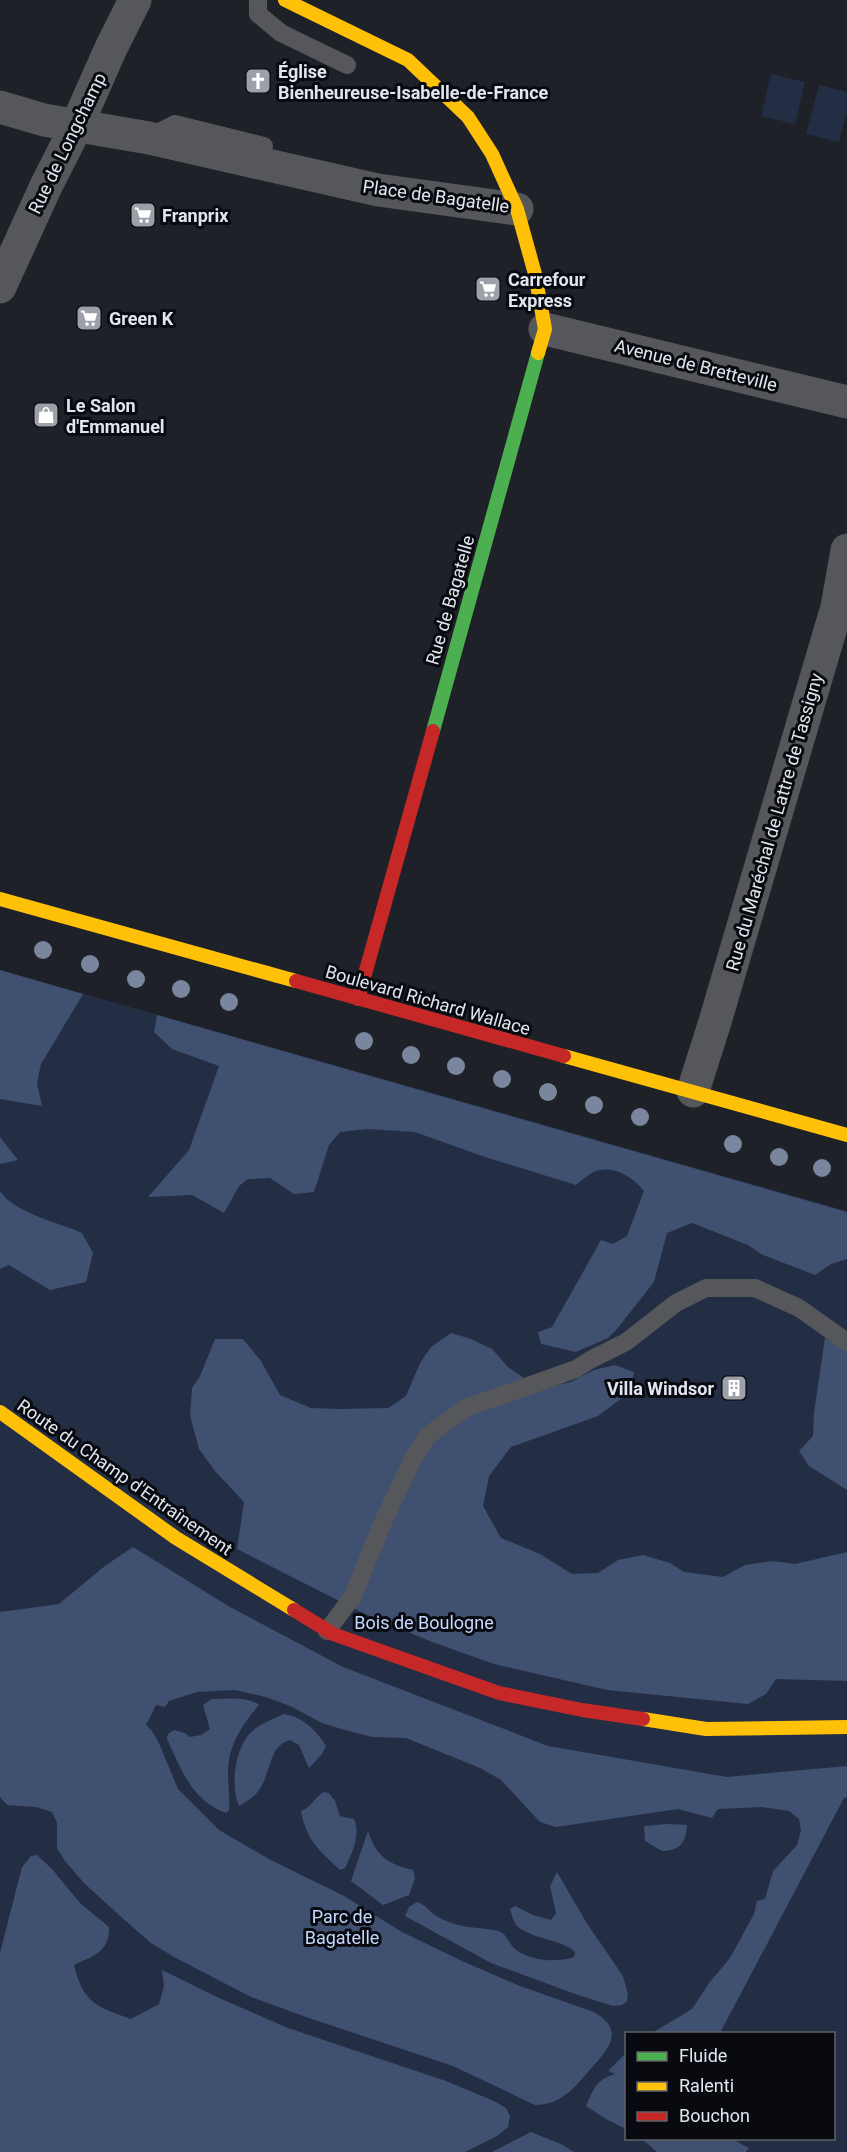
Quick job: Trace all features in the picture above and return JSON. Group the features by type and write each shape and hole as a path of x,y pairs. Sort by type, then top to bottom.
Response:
{"street":[{"name":"Rue de Longchamp","path":"0,287 135,0"},
{"name":"Place de Bagatelle","path":"285,0 408,60 468,117 492,154 517,209"},
{"name":"Place de Bagatelle","path":"0,107 76,127 148,138 378,190 517,209"},
{"name":"Rue de Bagatelle","path":"358,999 544,328 535,274 517,209"},
{"name":"Avenue de Bretteville","path":"544,328 847,402"},
{"name":"Rue du Maréchal de Lattre de Tassigny","path":"693,1091 837,607 847,550"},
{"name":"Boulevard Richard Wallace","path":"0,899 847,1135"},
{"name":"Route du Champ d'Entraînement","path":"0,1412 176,1538 327,1631 499,1693 582,1710 706,1729 847,1727"}],"lane":[{"path":"258,0 258,14 281,33 347,65"},
{"path":"148,138 175,124 264,146"},
{"path":"327,1631 353,1596 383,1522 412,1461 427,1436 466,1408 576,1369 626,1342 676,1303 706,1288 755,1288 800,1308 847,1342"}],"green space":[{"path":"771,74 805,82 795,124 761,116"},
{"path":"819,85 847,92 847,112 839,142 806,134"},
{"name":"Bois de Boulogne","path":"0,970 847,1211 847,2152 0,2152"},
{"path":"0,970 83,994 41,1064 37,1083 42,1106 0,1099"},
{"path":"157,1015 847,1212 847,1259 831,1264 815,1275 692,1223 667,1233 654,1282 608,1338 576,1352 541,1344 538,1332 552,1327 601,1240 613,1244 627,1236 644,1191 634,1181 621,1173 599,1170 576,1185 485,1157 415,1132 367,1129 340,1132 329,1145 314,1192 294,1194 270,1178 248,1179 239,1186 224,1213 192,1195 148,1197 189,1150 219,1066 172,1049 154,1032"},
{"path":"0,1137 18,1160 0,1164"},
{"path":"0,1191 7,1199 26,1211 82,1233 93,1253 86,1282 50,1290 9,1265 0,1269"},
{"path":"451,1333 492,1349 508,1367 540,1389 571,1382 594,1370 615,1365 634,1372 631,1391 598,1416 511,1447 489,1476 483,1506 501,1538 540,1554 572,1574 598,1573 618,1560 643,1555 670,1563 684,1572 723,1577 745,1565 773,1561 795,1564 847,1552 847,1681 776,1679 766,1694 748,1704 607,1690 494,1664 435,1643 373,1618 237,1549 244,1502 215,1471 199,1449 190,1415 192,1388 200,1376 215,1339 243,1339 261,1361 280,1395 311,1408 388,1408 406,1396 420,1363 431,1347"},
{"path":"825,1338 847,1351 847,1490 809,1466 799,1451 813,1436 814,1413"},
{"name":"Parc de Bagatelle","path":"133,1547 230,1607 343,1667 548,1746 727,1777 847,1766 847,1797 844,1798 721,2032 654,2032 692,2009 709,1983 730,1958 754,1914 757,1901 765,1899 773,1871 797,1845 801,1830 799,1819 789,1811 762,1807 718,1809 712,1818 678,1809 556,1827 540,1822 501,1780 480,1768 406,1738 372,1737 345,1730 322,1723 290,1706 266,1697 235,1690 197,1692 169,1701 165,1707 156,1705 146,1725 158,1741 178,1789 219,1830 269,1859 344,1896 402,1932 520,1986 594,2012 603,2018 609,2025 612,2037 606,2051 569,2092 554,2101 535,2105 453,2066 251,1997 174,1957 151,1943 120,1916 84,1883 65,1861 57,1848 57,1823 52,1812 36,1807 7,1805 0,1797 0,1612 59,1604 106,1565"},
{"path":"212,1699 243,1699 259,1705 242,1727 231,1753 228,1772 229,1811 226,1813 204,1801 196,1792 189,1783 167,1739 168,1734 174,1730 190,1737 201,1735 210,1729 203,1705"},
{"path":"284,1714 308,1725 326,1746 309,1768 299,1745 290,1740 283,1743 274,1753 259,1790 252,1798 239,1806 235,1779 241,1748 250,1733"},
{"path":"323,1792 329,1793 335,1801 340,1816 354,1819 356,1825 353,1850 345,1868 340,1870 320,1851 306,1830 303,1821 301,1811"},
{"path":"687,1825 683,1841 678,1847 662,1851 645,1841 644,1826"},
{"path":"368,1831 375,1847 384,1858 413,1870 415,1878 409,1895 383,1905 351,1881"},
{"path":"37,1855 52,1869 80,1903 109,1927 107,1942 103,1948 94,1956 74,1965 82,1988 87,1996 100,2007 131,2019 159,2004 164,1986 162,1970 288,2028 446,2081 494,2101 506,2108 510,2116 508,2127 497,2136 465,2152 0,2152 0,1953 22,1867 31,1856"},
{"path":"557,1872 586,1922 623,1976 628,1994 627,2001 622,2005 613,2006 578,1995 491,1963 405,1916 409,1907 417,1902 452,1923 501,1932 516,1950 529,1957 552,1960 574,1957 575,1952 571,1949 518,1927 510,1909 515,1906 533,1915 551,1920 556,1913 550,1886"},
{"path":"625,2054 625,2128 586,2106 596,2086 615,2074 608,2071"},
{"path":"531,2132 563,2145 574,2152 492,2152"},
{"path":"643,2140 734,2140 749,2148 746,2152 657,2152"}],"traffic: fast":[{"path":"433,731 538,353"}],"traffic: slow":[{"path":"285,0 408,60 468,117 492,154 517,209 535,274 545,329 538,353"},
{"path":"0,899 296,981"},
{"path":"564,1056 847,1135"},
{"path":"0,1412 176,1538 294,1610"},
{"path":"643,1719 706,1729 847,1727"}],"traffic: jam":[{"path":"358,999 433,731"},
{"path":"296,981 564,1056"},
{"path":"294,1610 333,1634 499,1693 582,1710 643,1719"}],"place":[{"name":"Église Bienheureuse-Isabelle-de-France","path":"258,81"},
{"name":"Franprix","path":"143,215"},
{"name":"Carrefour Express","path":"488,289"},
{"name":"Green K","path":"89,318"},
{"name":"Le Salon d'Emmanuel","path":"46,415"},
{"name":"Villa Windsor","path":"734,1388"}]}
